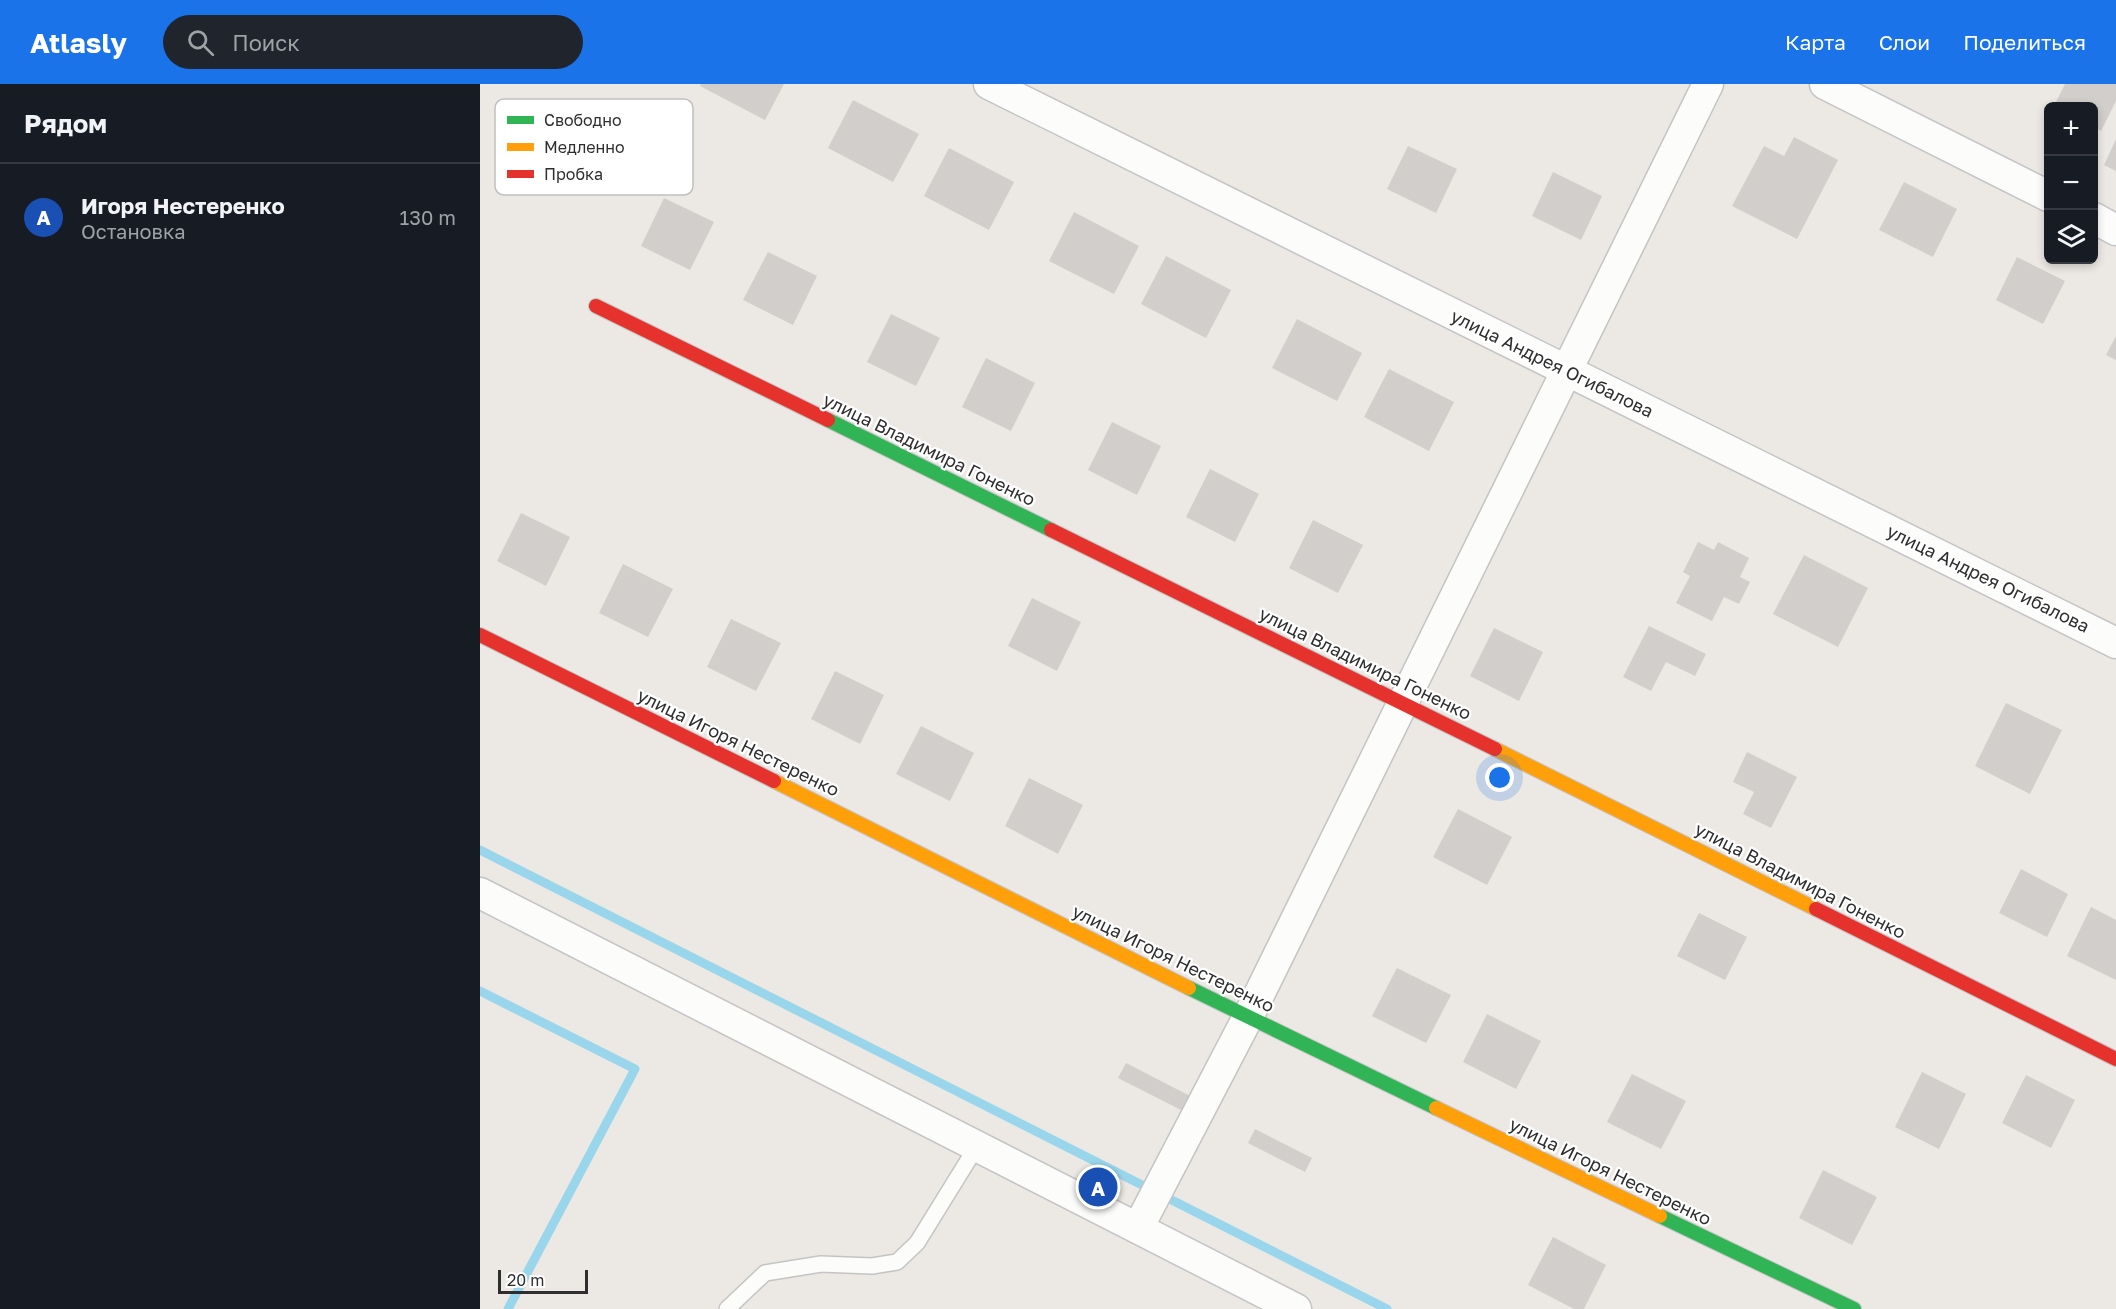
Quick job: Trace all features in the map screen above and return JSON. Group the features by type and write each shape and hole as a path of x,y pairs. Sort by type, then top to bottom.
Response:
{"street":[{"name":"улица Андрея Огибалова","path":"989,84 2116,643"},
{"path":"1138,1228 1248,1017 1708,84"},
{"path":"1825,84 2044,194"},
{"path":"2098,221 2116,230"},
{"name":"улица Владимира Гоненко","path":"596,306 1403,703 2116,1059"},
{"name":"улица Игоря Нестеренко","path":"480,635 1248,1017 1854,1309"},
{"path":"480,893 1296,1309"}],"lane":[{"path":"727,1309 765,1274 821,1264 872,1266 897,1262 917,1243 977,1146"}],"building":[{"path":"701,84 784,84 765,120 700,86"},
{"path":"2065,84 2116,84 2116,101 2101,131 2098,129 2098,102 2056,102"},
{"path":"853,100 919,134 893,182 828,148"},
{"path":"1794,137 1838,160 1797,239 1732,206 1764,146 1784,156"},
{"path":"2116,139 2116,171 2104,165"},
{"path":"1408,146 1457,169 1436,213 1387,189"},
{"path":"949,148 1014,182 989,230 924,196"},
{"path":"1553,172 1602,196 1581,240 1532,216"},
{"path":"1904,182 1957,209 1933,257 1879,230"},
{"path":"664,198 714,222 690,270 641,246"},
{"path":"1074,212 1139,246 1114,294 1049,261"},
{"path":"768,252 817,276 793,325 743,300"},
{"path":"1166,256 1231,290 1206,338 1141,304"},
{"path":"2017,257 2065,281 2043,324 1996,300"},
{"path":"891,314 940,338 916,386 867,362"},
{"path":"1297,319 1362,353 1337,401 1272,368"},
{"path":"2116,336 2116,360 2106,355"},
{"path":"986,358 1035,383 1011,431 962,407"},
{"path":"1389,369 1454,402 1429,451 1364,417"},
{"path":"1112,422 1161,446 1137,495 1088,470"},
{"path":"1210,469 1259,494 1235,542 1186,517"},
{"path":"521,513 570,537 546,586 497,561"},
{"path":"1313,520 1363,545 1338,593 1289,568"},
{"path":"1698,542 1714,550 1718,542 1749,558 1740,577 1750,582 1739,604 1724,597 1712,621 1676,603 1690,576 1683,572"},
{"path":"1804,555 1868,588 1838,647 1773,614"},
{"path":"623,564 673,589 648,637 599,613"},
{"path":"1032,598 1081,622 1057,671 1008,646"},
{"path":"731,619 781,643 756,691 707,667"},
{"path":"1649,626 1706,654 1695,676 1666,662 1651,691 1623,677"},
{"path":"1494,628 1543,652 1519,701 1470,676"},
{"path":"835,671 884,695 860,744 811,719"},
{"path":"2006,703 2062,730 2030,794 1975,766"},
{"path":"921,726 974,753 950,801 896,774"},
{"path":"1747,752 1797,777 1771,828 1743,814 1754,792 1733,782"},
{"path":"1029,778 1083,805 1058,854 1005,826"},
{"path":"1458,809 1512,837 1487,885 1433,857"},
{"path":"2021,869 2068,894 2047,937 1999,913"},
{"path":"2091,907 2116,920 2116,980 2067,956"},
{"path":"1699,913 1747,937 1725,980 1677,956"},
{"path":"1397,968 1451,995 1426,1043 1372,1016"},
{"path":"1487,1014 1541,1041 1516,1089 1463,1062"},
{"path":"1126,1063 1192,1097 1185,1112 1118,1078"},
{"path":"1922,1072 1966,1094 1939,1149 1895,1127"},
{"path":"1632,1074 1686,1101 1661,1149 1607,1122"},
{"path":"2026,1075 2075,1100 2051,1148 2002,1123"},
{"path":"1255,1129 1312,1158 1305,1172 1248,1143"},
{"path":"1823,1170 1877,1197 1852,1245 1799,1218"},
{"path":"1553,1237 1606,1265 1584,1309 1574,1309 1528,1285"}],"waterway":[{"path":"480,850 1387,1309"},
{"path":"480,991 635,1069 508,1309"}],"traffic: fast":[{"path":"828,420 1051,530"},
{"path":"1189,988 1436,1108"},
{"path":"1660,1216 1854,1309"}],"traffic: slow":[{"path":"1495,749 1816,909"},
{"path":"774,781 1189,988"},
{"path":"1436,1108 1660,1216"}],"traffic: jam":[{"path":"596,306 828,420"},
{"path":"1051,530 1495,749"},
{"path":"480,635 774,781"},
{"path":"1816,909 2116,1059"}],"place":[{"name":"Игоря Нестеренко","path":"1098,1187"}]}
